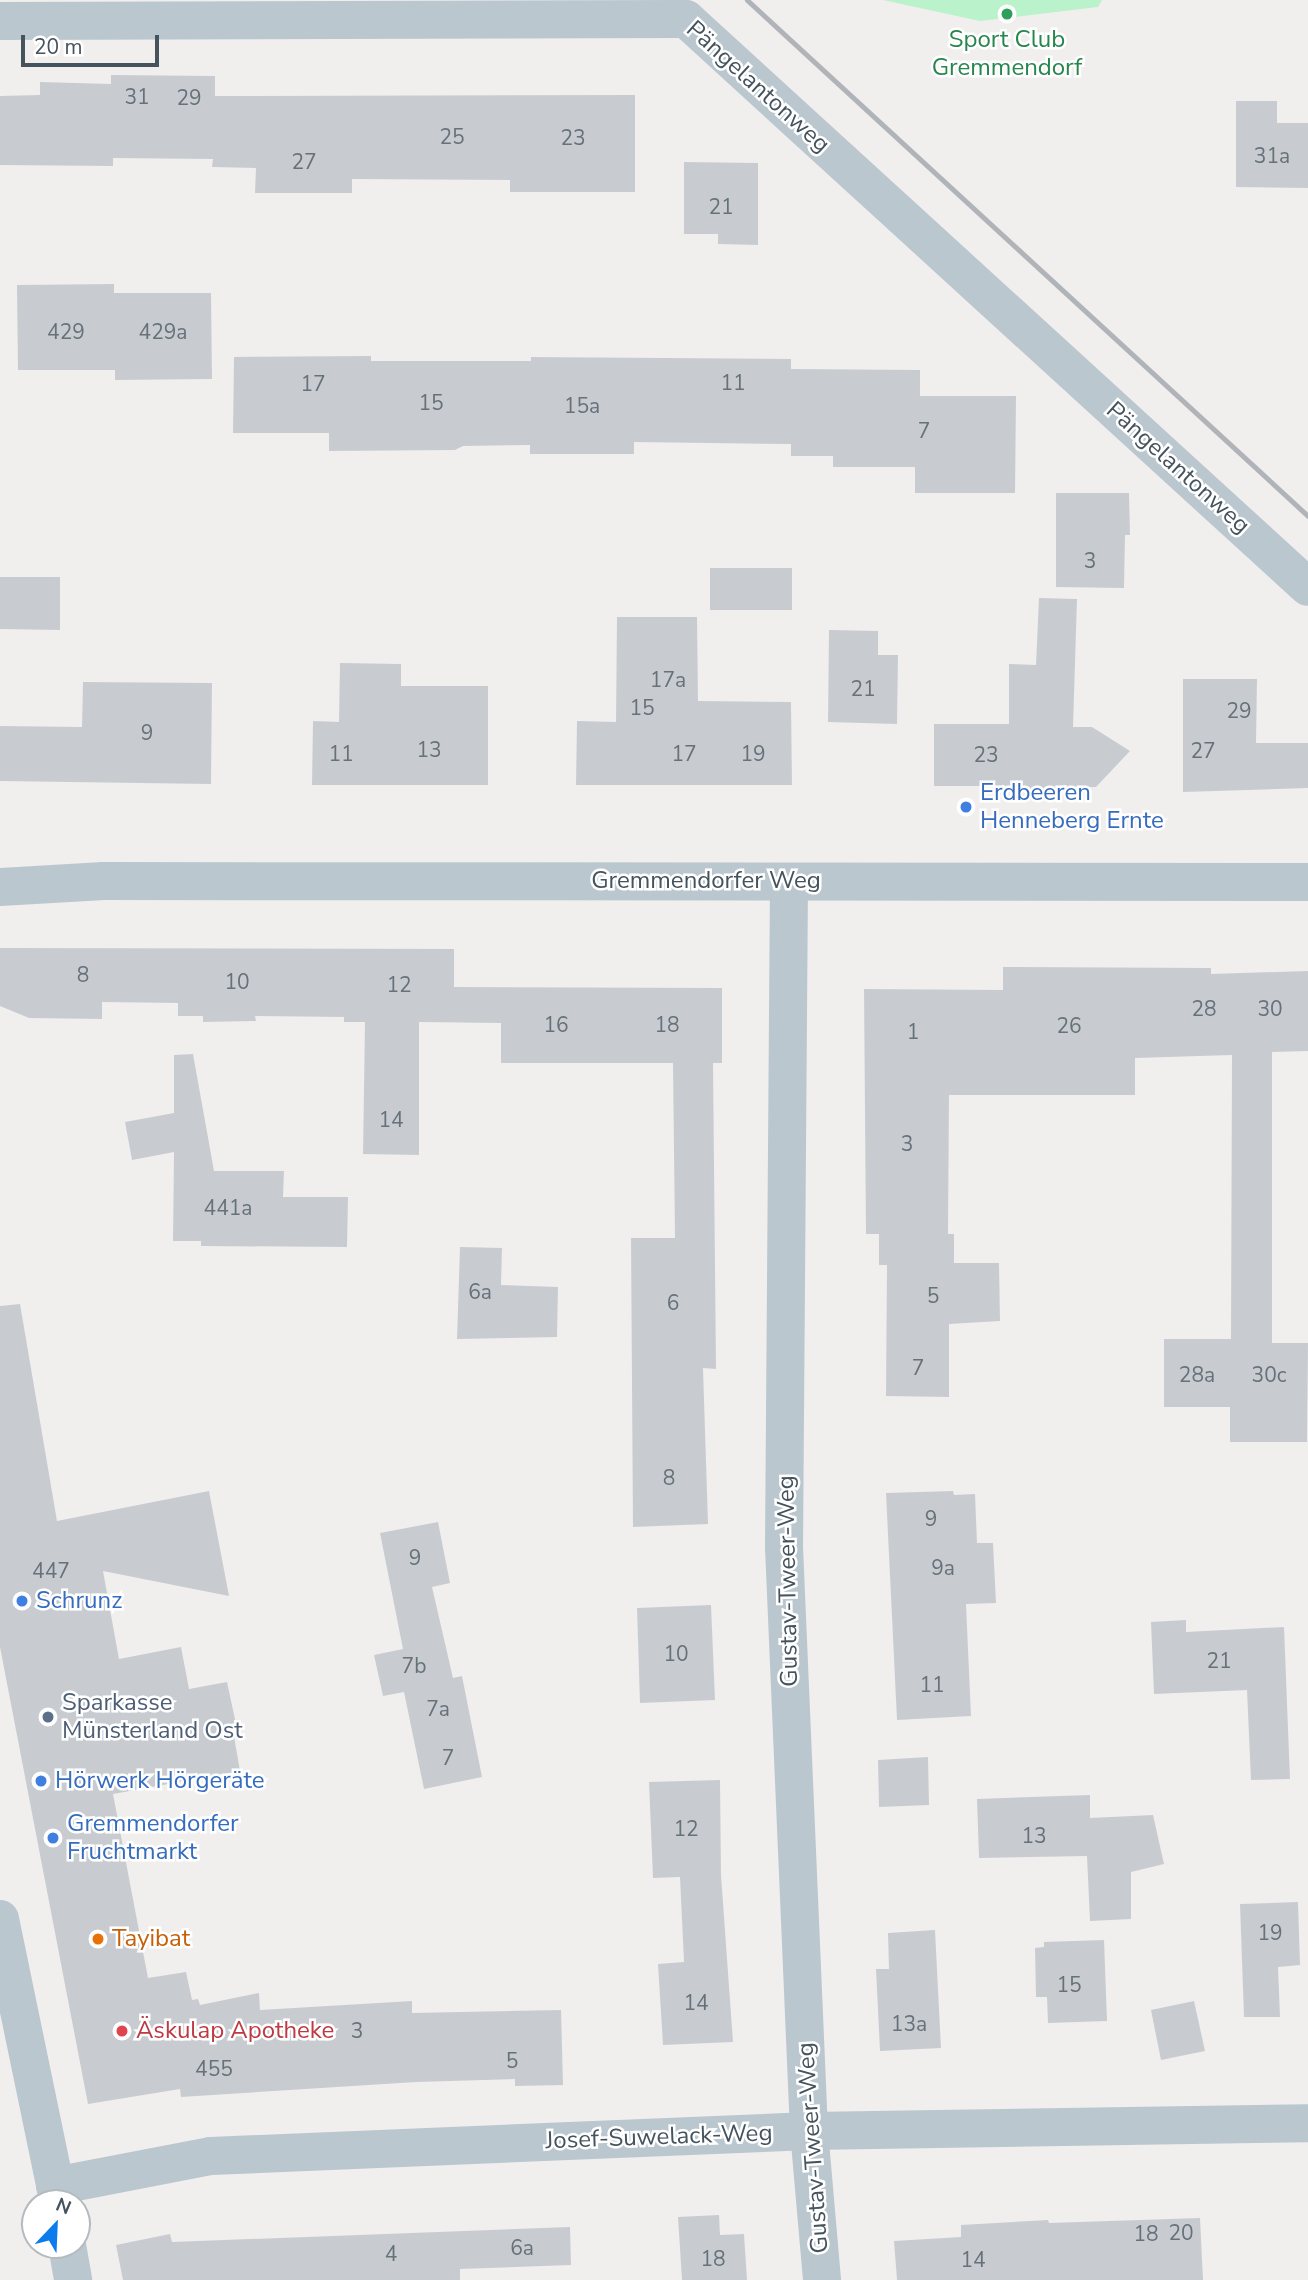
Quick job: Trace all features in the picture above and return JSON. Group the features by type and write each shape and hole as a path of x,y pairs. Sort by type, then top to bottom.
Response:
{"street":[{"name":"Pängelantonweg","path":"0,21 81,10 686,19 1308,587"},
{"name":"Gremmendorfer Weg","path":"0,865 104,881"},
{"name":"Gremmendorfer Weg","path":"0,887 104,881 1308,882"},
{"name":"Gustav-Tweer-Weg","path":"789,882 785,1547 809,2131 822,2280"},
{"path":"0,1919 56,2189"},
{"name":"Josef-Suwelack-Weg","path":"80,2189 211,2155 809,2131 1308,2123"},
{"path":"70,2259 74,2280"}],"green space":[{"name":"Sport Club Gremmendorf","path":"883,0 1102,0 1098,7 980,21"}],"building":[{"path":"111,75 215,76 215,96 635,95 635,192 510,192 510,180 352,179 352,193 255,193 256,168 212,167 213,159 113,158 113,166 0,165 0,96 40,95 40,82 111,84"},
{"path":"1236,101 1277,101 1277,123 1308,123 1308,188 1236,187"},
{"path":"684,162 758,163 758,245 718,244 718,234 684,234"},
{"path":"114,284 114,293 211,293 212,379 115,380 115,370 18,370 17,285"},
{"path":"371,356 371,361 531,361 531,357 791,359 791,369 920,370 920,396 1016,396 1015,493 915,493 915,467 833,467 833,456 791,456 791,444 634,442 634,454 530,454 530,445 463,446 455,450 329,451 329,433 233,433 234,357"},
{"path":"1056,493 1129,493 1130,535 1125,535 1124,588 1056,587"},
{"path":"710,568 792,568 792,610 710,610"},
{"path":"0,577 60,577 60,630 0,629"},
{"path":"1039,598 1077,599 1073,727 1092,727 1130,751 1096,787 1065,788 1065,792 1011,790 1011,786 934,786 934,724 1009,724 1009,664 1036,665"},
{"path":"617,617 697,617 698,701 791,702 792,785 576,785 577,721 616,722"},
{"path":"829,630 878,631 878,655 898,655 897,724 828,722"},
{"path":"340,663 401,664 401,686 488,686 488,785 312,785 313,721 339,722"},
{"path":"1183,679 1257,679 1256,743 1308,743 1308,788 1183,792"},
{"path":"83,682 212,683 211,784 0,781 0,726 82,727"},
{"path":"0,948 454,949 454,987 722,988 722,1063 713,1063 716,1369 703,1368 708,1524 633,1527 631,1238 675,1238 673,1063 501,1063 501,1023 419,1022 419,1155 363,1154 365,1022 344,1022 344,1017 255,1016 256,1021 203,1022 203,1016 178,1016 178,1003 102,1002 102,1019 29,1018 0,1006"},
{"path":"1003,967 1211,968 1211,974 1308,971 1308,1051 1272,1052 1272,1343 1308,1343 1307,1442 1230,1442 1230,1407 1164,1407 1164,1339 1231,1339 1232,1055 1135,1058 1135,1095 949,1095 948,1234 954,1234 954,1263 999,1263 1000,1321 949,1324 949,1397 886,1396 887,1265 879,1265 879,1234 866,1234 864,989 1003,990"},
{"path":"193,1054 214,1171 284,1171 283,1197 348,1197 347,1247 201,1246 201,1241 173,1241 174,1152 132,1160 125,1122 174,1113 174,1055"},
{"path":"460,1247 502,1248 501,1285 558,1287 557,1337 457,1339"},
{"path":"20,1304 57,1521 209,1491 229,1596 103,1571 119,1659 181,1647 189,1689 227,1682 236,1724 232,1725 240,1771 113,1794 148,1978 186,1972 192,2000 198,1999 200,2005 259,1993 260,2010 412,2001 412,2013 561,2010 563,2085 515,2086 515,2079 416,2082 181,2097 180,2089 88,2104 0,1647 0,1306"},
{"path":"953,1491 954,1495 975,1494 977,1543 993,1543 996,1603 966,1604 971,1716 897,1720 886,1493"},
{"path":"438,1522 450,1583 432,1587 453,1678 462,1676 482,1777 424,1789 404,1692 383,1696 374,1655 403,1649 380,1533"},
{"path":"711,1605 715,1700 640,1703 637,1608"},
{"path":"1186,1620 1186,1632 1284,1627 1290,1779 1251,1780 1247,1690 1154,1694 1151,1622"},
{"path":"928,1757 929,1805 879,1807 878,1760"},
{"path":"720,1780 721,1875 733,2042 663,2045 658,1964 684,1962 680,1877 653,1878 649,1782"},
{"path":"1090,1795 1090,1818 1153,1815 1164,1864 1131,1872 1131,1919 1090,1921 1087,1856 979,1858 977,1799"},
{"path":"1298,1902 1300,1965 1278,1967 1280,2017 1244,2017 1240,1904"},
{"path":"935,1930 941,2048 880,2051 876,1969 889,1969 888,1933"},
{"path":"1104,1940 1107,2021 1048,2023 1047,1997 1036,1997 1035,1948 1044,1947 1044,1942"},
{"path":"1194,2001 1205,2051 1161,2060 1151,2010"},
{"path":"719,2215 720,2235 744,2234 747,2280 682,2280 678,2217"},
{"path":"1200,2218 1203,2280 897,2280 894,2241 961,2237 961,2225 1048,2220 1049,2223"},
{"path":"570,2227 571,2265 460,2269 460,2280 123,2280 116,2245 170,2234 172,2242"}],"railway":[{"path":"747,0 1308,516"}],"place":[{"name":"Sport Club Gremmendorf","path":"1007,14"},
{"name":"Erdbeeren Henneberg Ernte","path":"966,807"},
{"name":"Schrunz","path":"22,1601"},
{"name":"Sparkasse Münsterland Ost","path":"48,1717"},
{"name":"Hörwerk Hörgeräte","path":"41,1781"},
{"name":"Gremmendorfer Fruchtmarkt","path":"53,1838"},
{"name":"Tayibat","path":"98,1939"},
{"name":"Äskulap Apotheke","path":"122,2031"}]}
